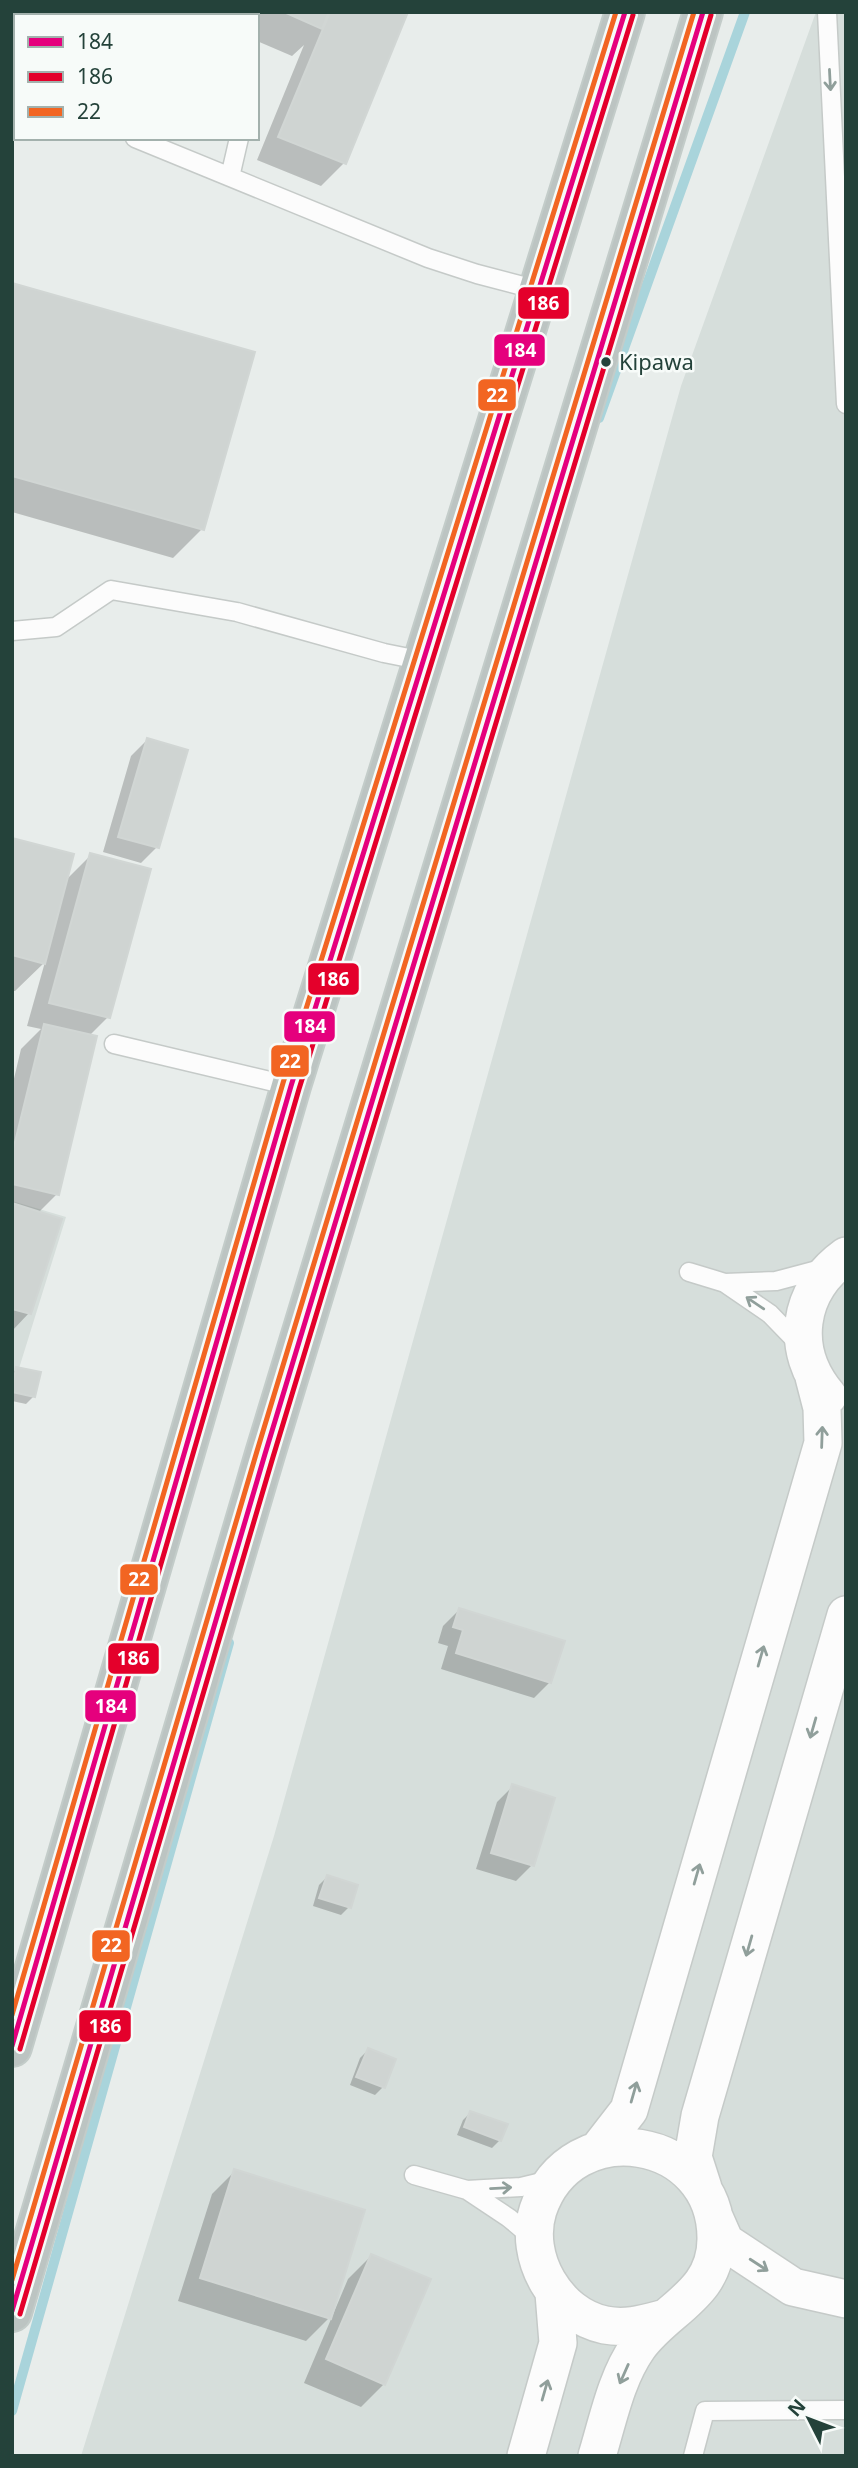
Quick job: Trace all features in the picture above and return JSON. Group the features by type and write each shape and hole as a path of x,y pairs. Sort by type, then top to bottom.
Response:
{"highway":[{"path":"12,2048 291,1086 625,12"},
{"path":"12,2312 265,1454 703,12"}],"street":[{"path":"598,2150 629,2110 823,1443 822,1408 809,1363 803,1327 807,1305 816,1284 838,1261"},
{"path":"809,1363 827,1395 846,1409"},
{"path":"846,1615 700,2116 693,2157 708,2203 725,2242 793,2287 846,2299"},
{"path":"628,2145 657,2151 683,2166 708,2203 716,2241 711,2265 700,2287 683,2306 662,2319 633,2327 604,2324 577,2313 554,2293 540,2268 534,2239 538,2210 557,2178 572,2163 598,2150 628,2145"},
{"path":"526,2456 558,2343 554,2293"},
{"path":"597,2456 622,2374 638,2347 662,2319"}],"lane":[{"path":"827,12 846,404"},
{"path":"140,140 428,258 538,290"},
{"path":"230,177 239,140"},
{"path":"12,631 56,627 111,590 237,612 424,662"},
{"path":"114,1044 291,1086"},
{"path":"725,1283 776,1281 838,1261"},
{"path":"690,1272 725,1283 770,1314 809,1363"},
{"path":"414,2175 467,2190 509,2218 534,2239"},
{"path":"467,2190 521,2187 557,2178"},
{"path":"693,2456 705,2411 846,2410"}],"shaded area":[{"path":"816,12 846,12 846,2456 81,2456 274,1836 681,386"},
{"path":"12,1201 66,1217 12,1391"}],"building":[{"path":"284,12 329,12 322,29"},
{"path":"330,12 408,12 346,164 278,137"},
{"path":"12,283 255,352 204,530 12,476"},
{"path":"147,738 188,750 159,848 118,837"},
{"path":"12,838 74,854 45,964 12,955"},
{"path":"90,853 151,869 110,1018 49,1003"},
{"path":"44,1024 97,1036 59,1195 12,1184 12,1154"},
{"path":"12,1203 62,1219 31,1314 12,1309"},
{"path":"16,1367 41,1372 35,1397 12,1392"},
{"path":"459,1608 565,1641 551,1683 456,1653 463,1630 453,1627"},
{"path":"512,1784 555,1798 534,1866 491,1853"},
{"path":"327,1875 358,1885 351,1908 319,1898"},
{"path":"368,2048 396,2059 385,2088 356,2077"},
{"path":"470,2111 508,2124 501,2141 464,2127"},
{"path":"234,2169 365,2210 331,2319 200,2278"},
{"path":"371,2254 431,2279 385,2385 326,2359"}],"waterway":[{"path":"599,418 745,12"},
{"path":"12,2411 229,1643"}],"transit line":[{"name":"22","path":"12,2015 283,1083 616,12"},
{"name":"184","path":"12,2046 291,1086 625,12"},
{"name":"22","path":"12,2280 257,1451 694,12"},
{"name":"184","path":"12,2311 265,1454 703,12"},
{"name":"186","path":"20,2049 299,1089 633,15"},
{"name":"186","path":"20,2314 273,1457 711,15"}],"place":[{"name":"Kipawa","path":"606,362"}]}
